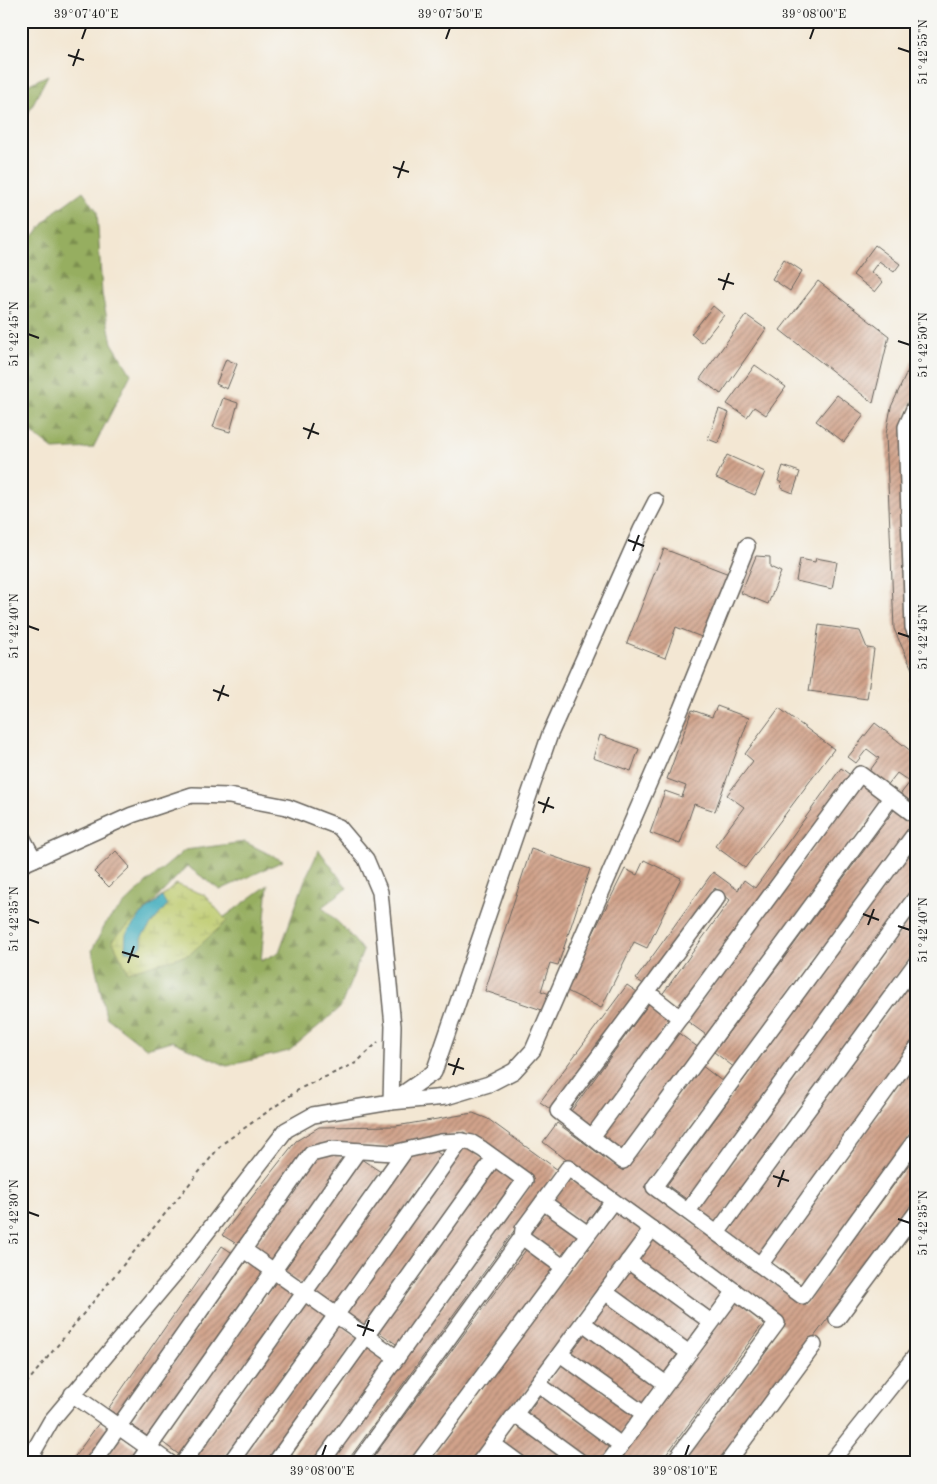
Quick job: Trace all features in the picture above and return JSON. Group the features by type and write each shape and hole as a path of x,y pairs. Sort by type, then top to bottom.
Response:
{"lane":[{"path":"915,630 911,429 916,404"},
{"path":"391,1102 434,1072 550,734 636,539 656,501"},
{"path":"27,1463 51,1421 72,1394 177,1270 286,1130 313,1115 391,1102 446,1097 489,1084 514,1071 533,1050 682,709 747,546"},
{"path":"592,1137 860,774 916,816"},
{"path":"21,835 28,862 132,815 192,795 230,796 287,807 339,827 366,859 380,892 393,1029 391,1102"},
{"path":"717,898 558,1111 623,1161 891,798"},
{"path":"916,832 654,1187 802,1296 916,1138"},
{"path":"688,1211 916,897"},
{"path":"717,1233 916,964"},
{"path":"647,992 680,1018"},
{"path":"760,1264 916,1048"},
{"path":"230,1463 461,1141"},
{"path":"93,1463 311,1154 331,1149 405,1151 441,1142 461,1141 472,1143 525,1180 321,1463"},
{"path":"138,1463 358,1151"},
{"path":"183,1463 405,1151"},
{"path":"275,1463 494,1158"},
{"path":"358,1463 522,1236 523,1229 568,1168 777,1323 673,1463"},
{"path":"418,1463 613,1201"},
{"path":"543,1202 588,1234"},
{"path":"837,1319 916,1213"},
{"path":"480,1463 652,1229"},
{"path":"522,1236 563,1266"},
{"path":"244,1250 397,1358"},
{"path":"628,1261 712,1322"},
{"path":"608,1463 735,1291"},
{"path":"605,1292 689,1353"},
{"path":"583,1323 666,1384"},
{"path":"727,1463 814,1345"},
{"path":"560,1354 644,1414"},
{"path":"830,1463 916,1356"},
{"path":"538,1384 621,1445"},
{"path":"72,1394 170,1463"},
{"path":"516,1414 582,1463"},
{"path":"493,1444 519,1463"}],"path":[{"path":"21,1390 222,1144 301,1088 356,1062 393,1029"}],"green space":[{"path":"48,75 21,127 21,88"},
{"path":"83,191 97,211 102,294 112,343 131,374 93,448 54,450 21,424 21,250 54,212"},
{"path":"245,842 283,861 220,890 187,866 118,940 164,961 268,885 261,961 279,952 306,877 319,850 347,888 322,907 345,929 363,951 340,1008 289,1051 227,1066 172,1041 146,1048 106,1017 92,950 107,921 146,883 185,850"},
{"path":"176,884 205,895 227,921 190,954 128,972 112,940"}],"water":[{"path":"162,897 167,905 142,936 142,946 134,952 125,951 126,934 140,916"}],"building":[{"path":"875,245 900,264 894,272 879,261 871,272 883,282 875,292 853,275"},
{"path":"784,259 802,271 790,291 772,279"},
{"path":"818,281 889,336 873,403 780,330"},
{"path":"713,306 724,315 702,343 691,334"},
{"path":"746,315 766,329 721,394 700,379"},
{"path":"916,353 916,393 907,412 916,678 894,629 886,434 891,407"},
{"path":"226,359 237,364 227,389 216,384"},
{"path":"755,365 786,387 766,415 754,407 747,417 727,404"},
{"path":"837,395 864,415 844,442 816,421"},
{"path":"223,398 238,403 230,432 213,427"},
{"path":"719,409 729,413 718,443 708,439"},
{"path":"727,455 765,472 755,495 716,478"},
{"path":"783,466 800,472 793,493 781,488 782,483 778,481"},
{"path":"664,549 729,574 704,638 676,627 665,658 627,643"},
{"path":"756,556 770,557 770,567 781,572 768,604 741,593"},
{"path":"816,558 837,562 832,589 796,581 800,559 815,562"},
{"path":"819,625 860,631 867,648 874,649 867,699 809,691"},
{"path":"916,695 916,714 909,698"},
{"path":"717,706 749,718 715,811 694,804 680,844 650,833 665,791 682,797 686,786 667,779 692,710 712,717"},
{"path":"779,708 834,749 745,868 715,846 744,807 727,795 753,761 745,754"},
{"path":"875,723 916,755 916,809 899,796 910,782 897,773 886,787 868,773 879,758 867,749 856,763 848,757"},
{"path":"600,735 639,749 631,771 593,758"},
{"path":"841,768 853,777 683,1012 661,996 730,900 715,888 645,985 636,979 713,872 738,890 744,880 755,888"},
{"path":"862,781 884,798 709,1037 687,1021"},
{"path":"897,806 916,820 916,825 735,1068 714,1052"},
{"path":"916,843 916,890 689,1201 667,1185"},
{"path":"531,849 590,869 558,965 550,963 541,991 550,994 545,1011 485,991"},
{"path":"116,851 130,867 109,887 94,872"},
{"path":"644,860 681,878 647,948 634,942 601,1008 565,990 625,869 637,875"},
{"path":"916,910 916,950 717,1224 698,1210"},
{"path":"916,974 916,1041 760,1255 728,1232"},
{"path":"627,985 640,994 553,1111 540,1102"},
{"path":"650,1002 672,1019 591,1130 569,1114"},
{"path":"677,1032 699,1048 622,1154 600,1139"},
{"path":"916,1063 916,1129 802,1285 771,1262"},
{"path":"701,1065 723,1082 644,1187 804,1306 916,1155 916,1200 720,1463 683,1463 784,1326 543,1142 557,1123 623,1171"},
{"path":"473,1113 488,1119 558,1170 346,1463 329,1463 534,1181 464,1132 396,1147 322,1145 240,1246 222,1235 296,1141 319,1127 396,1126"},
{"path":"466,1145 488,1160 368,1328 346,1312"},
{"path":"434,1150 444,1157 334,1309 312,1293 415,1151"},
{"path":"333,1152 347,1162 272,1267 251,1252 320,1154"},
{"path":"361,1159 381,1172 302,1285 283,1272"},
{"path":"497,1163 519,1179 399,1346 377,1331"},
{"path":"569,1178 602,1201 585,1224 553,1201"},
{"path":"614,1209 643,1231 474,1463 428,1463"},
{"path":"546,1212 578,1235 563,1258 530,1235"},
{"path":"653,1240 725,1292 709,1314 637,1262"},
{"path":"222,1246 234,1254 120,1417 108,1409"},
{"path":"528,1247 555,1266 410,1463 369,1463"},
{"path":"247,1260 266,1274 150,1438 130,1424"},
{"path":"630,1269 702,1321 686,1344 614,1292"},
{"path":"278,1279 297,1292 181,1456 162,1442"},
{"path":"737,1299 765,1321 660,1463 615,1463"},
{"path":"307,1300 327,1313 220,1463 191,1463"},
{"path":"607,1300 679,1352 663,1374 591,1322"},
{"path":"339,1324 358,1337 269,1463 240,1463"},
{"path":"586,1331 658,1383 642,1406 569,1354"},
{"path":"369,1345 388,1359 315,1463 286,1463"},
{"path":"563,1362 635,1414 619,1436 547,1385"},
{"path":"541,1394 614,1446 602,1463 589,1463 525,1417"},
{"path":"518,1422 575,1463 527,1463 502,1445"},
{"path":"99,1423 110,1430 86,1463 70,1463"},
{"path":"120,1438 140,1452 132,1463 102,1463"},
{"path":"496,1454 508,1463 489,1463"}]}
